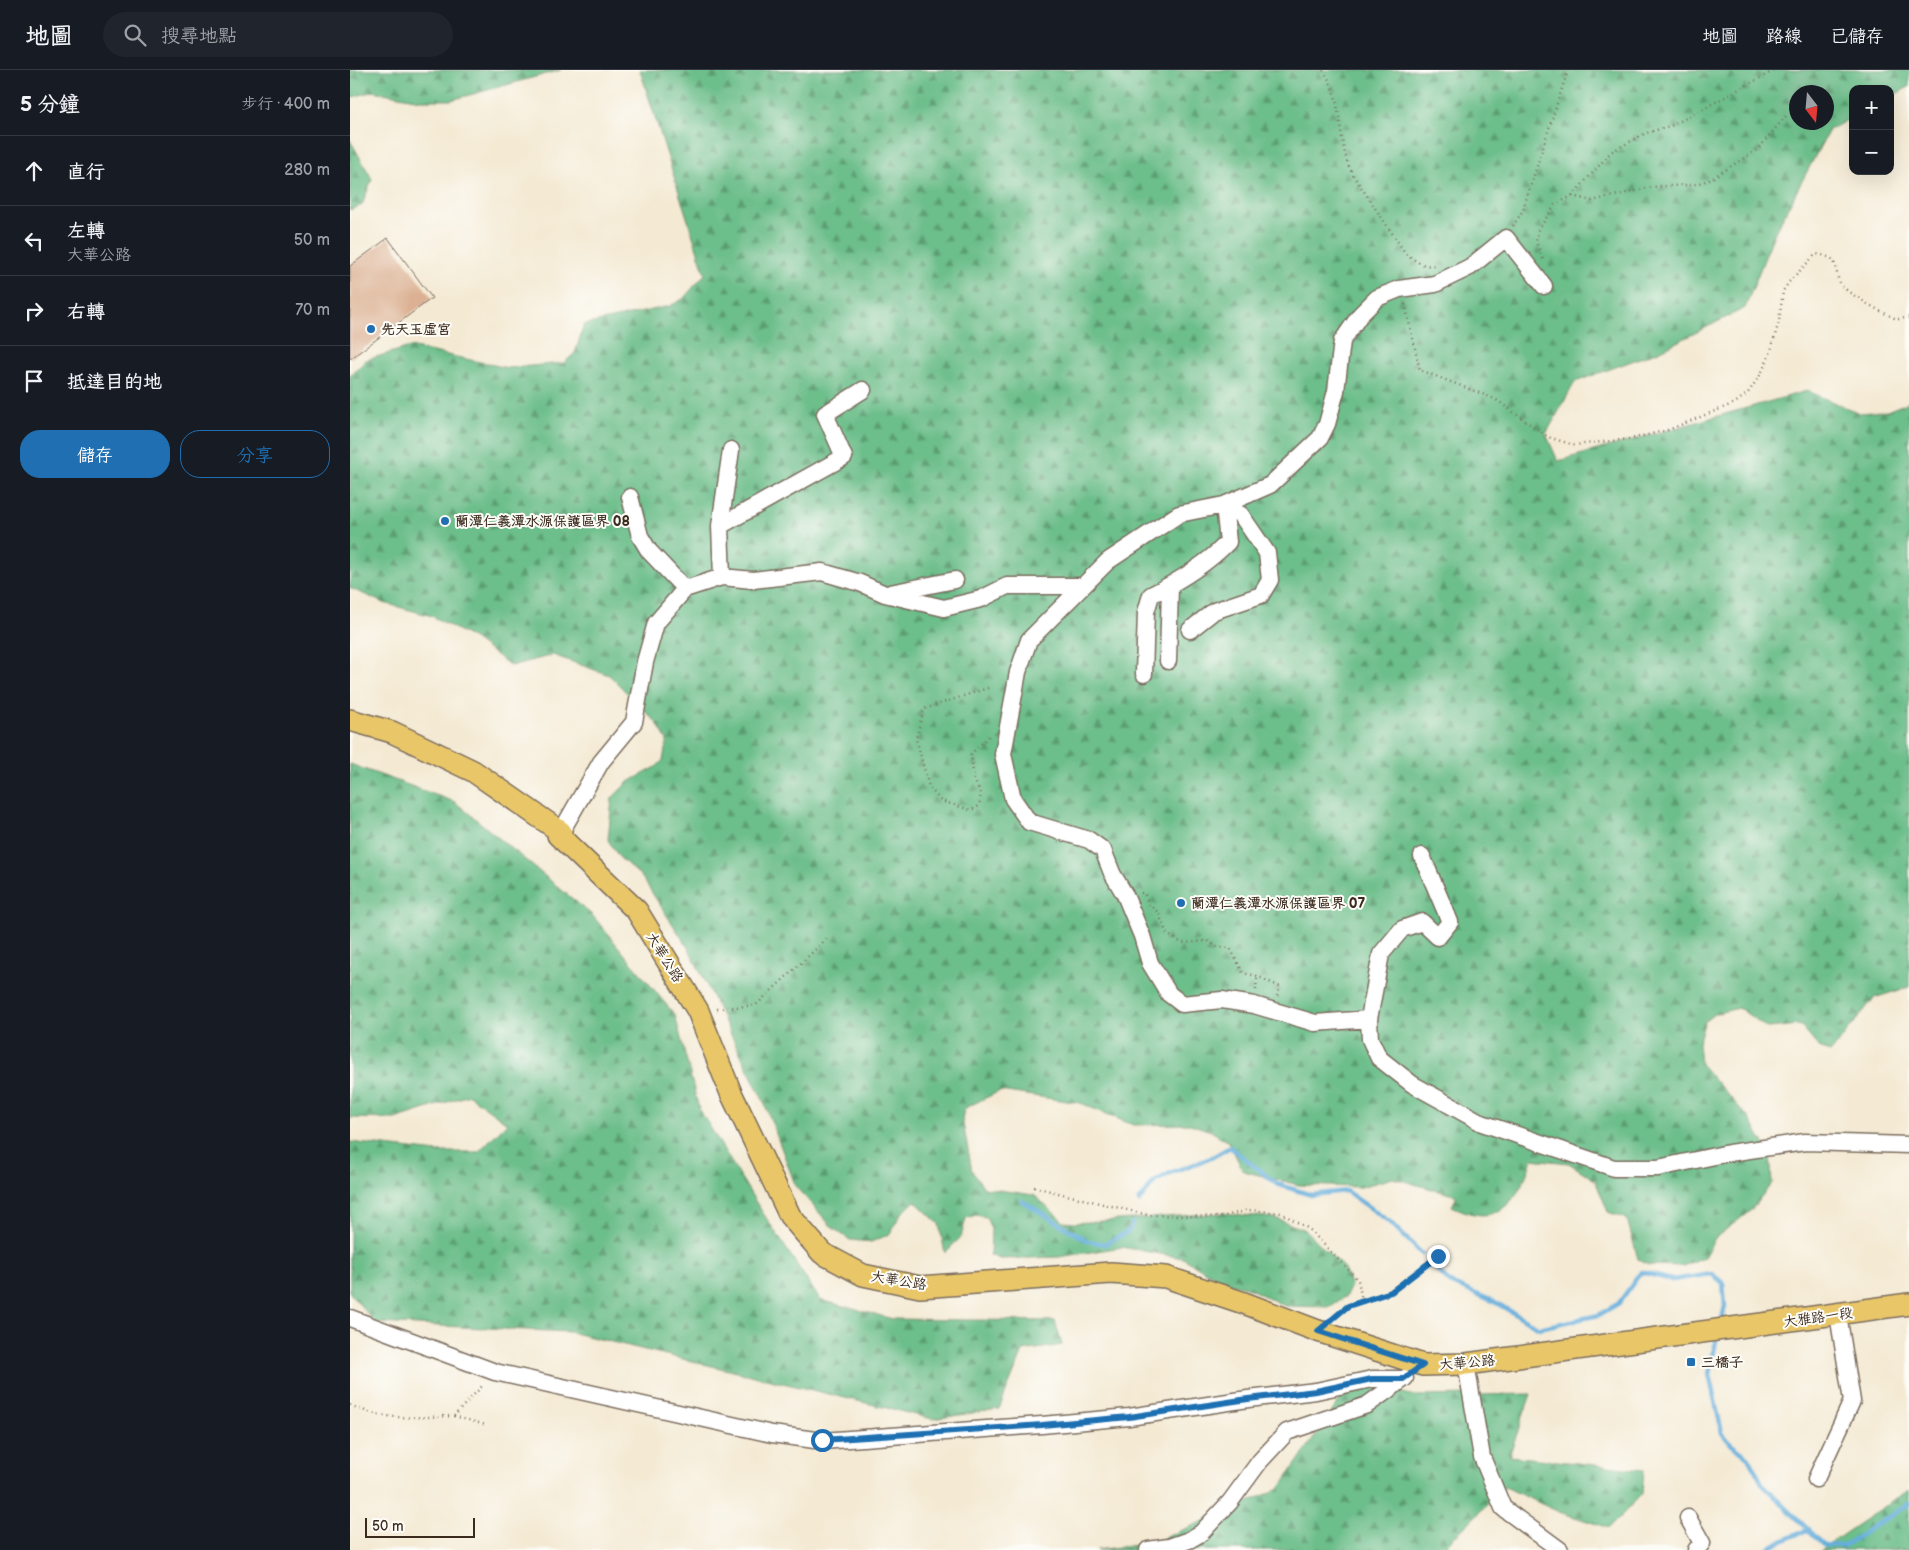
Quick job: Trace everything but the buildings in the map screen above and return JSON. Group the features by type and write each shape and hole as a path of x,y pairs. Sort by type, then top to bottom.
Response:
{"main road":[{"name":"大華公路","path":"350,720 392,732 474,771 561,832 558,835 637,912 698,1011 730,1093 790,1216 822,1253 864,1275 920,1287 1112,1273 1166,1277 1244,1303 1318,1331 1423,1365 1466,1364 1718,1330"},
{"name":"大雅路一段","path":"1718,1330 1909,1304"}],"street":[{"path":"1369,1019 1315,1022 1222,1000 1182,1004 1169,994 1150,963 1142,936 1125,895 1112,873 1103,850 1089,840 1029,822 1013,799 1002,754 1018,672 1029,640 1108,561 1179,514 1224,505 1270,485 1320,438 1327,424 1336,391 1342,340 1360,315 1377,298 1399,289 1435,284 1470,267 1506,238 1544,286"},
{"path":"720,526 844,458 825,414 863,390"},
{"path":"722,577 720,526 731,450"},
{"path":"630,497 640,536 648,551 685,589"},
{"path":"1144,674 1146,612 1151,595 1170,586 1213,558 1228,542 1224,505"},
{"path":"1190,630 1214,611 1261,595 1270,580 1266,553 1241,515 1224,505"},
{"path":"561,832 601,762 634,722 645,662 656,622 685,589 722,577 753,580 822,572 860,583 885,594 944,608 981,599 1007,586 1081,586"},
{"path":"885,594 955,580"},
{"path":"1168,660 1170,586"},
{"path":"1422,856 1450,922 1438,936 1422,922 1402,929 1381,954 1369,1019 1370,1039 1379,1058 1412,1084 1482,1123 1614,1168 1658,1168 1729,1153 1805,1142 1909,1145"},
{"path":"1816,1479 1852,1401 1838,1314"},
{"path":"350,1318 495,1372 772,1434 822,1440 1129,1417 1316,1391 1372,1379 1403,1379"},
{"path":"1466,1364 1482,1457 1503,1508 1560,1550"},
{"path":"1148,1550 1169,1547 1189,1540 1201,1532 1230,1502 1260,1461 1287,1432 1367,1405 1423,1365"},
{"path":"1688,1518 1702,1543 1696,1550"}],"path":[{"path":"1324,70 1332,82 1338,106 1347,164 1352,174 1406,254 1417,262 1429,267 1437,265"},
{"path":"1506,238 1522,212 1568,70"},
{"path":"1544,286 1548,284 1550,273 1536,242 1538,230 1555,205 1572,196 1610,152 1646,133 1672,126 1775,70"},
{"path":"1572,196 1592,201 1652,187 1692,185 1710,180 1757,150 1786,116"},
{"path":"1399,289 1408,310 1411,333 1420,370 1495,399 1548,437 1574,445 1631,439 1668,430 1735,403 1748,393 1761,374 1770,354 1779,321 1783,291 1789,282 1816,254 1828,256 1834,262 1841,286 1850,294 1899,319 1909,317"},
{"path":"988,688 924,709 916,738 929,787 940,801 971,810 979,806 981,793 974,780 971,754 1010,716"},
{"path":"1125,895 1144,893 1149,906 1158,912 1167,934 1182,944 1208,941 1218,947 1230,948 1243,973 1257,976 1280,987 1274,1011"},
{"path":"698,1011 756,1005 829,937"},
{"path":"1034,1187 1148,1216 1221,1217 1249,1210 1281,1213 1309,1229 1358,1280 1362,1300"},
{"path":"1318,1331 1348,1306 1391,1292 1438,1256"},
{"path":"454,1416 495,1372"},
{"path":"350,1405 365,1412 390,1418 454,1416 486,1425"}],"green space":[{"path":"350,70 561,70 451,100 420,100 373,91 350,98"},
{"path":"640,70 1909,70 1909,87 1894,95 1894,85 1849,85 1849,119 1834,127 1834,85 1789,85 1789,130 1829,130 1774,234 1745,308 1659,351 1575,382 1546,434 1558,461 1807,391 1859,413 1887,411 1909,402 1909,987 1874,998 1831,1052 1820,1049 1800,1025 1767,1028 1739,1008 1714,1014 1705,1021 1698,1043 1700,1064 1748,1117 1770,1153 1772,1183 1750,1211 1715,1238 1704,1257 1683,1266 1648,1265 1638,1259 1627,1219 1608,1212 1595,1180 1569,1163 1532,1159 1519,1190 1505,1207 1486,1215 1474,1214 1452,1206 1457,1196 1393,1178 1360,1187 1299,1185 1243,1171 1229,1142 1211,1131 1190,1124 1133,1125 1080,1103 1000,1091 965,1108 962,1118 972,1171 984,1188 1034,1195 1064,1222 1074,1223 1222,1213 1275,1218 1305,1230 1343,1267 1351,1286 1346,1296 1329,1307 1285,1306 1246,1287 1225,1283 1183,1258 1122,1247 1059,1257 1000,1259 990,1255 991,1229 986,1217 976,1215 966,1218 961,1237 945,1253 939,1224 915,1201 900,1215 890,1234 871,1242 850,1240 833,1228 796,1187 764,1102 689,949 641,876 619,857 608,840 612,798 627,783 656,767 663,760 667,740 656,722 609,675 553,655 511,666 474,639 432,616 384,603 350,588 350,376 366,360 410,347 508,368 564,363 575,353 584,325 670,306 683,299 705,274"},
{"path":"350,140 372,179 362,205 350,210"},
{"path":"350,764 455,802 592,915 675,1015 699,1109 757,1204 820,1300 893,1319 1055,1321 1062,1345 1023,1351 999,1409 933,1419 570,1332 375,1323 350,1293 350,1142 438,1152 478,1152 507,1123 469,1095 395,1119 350,1118"},
{"path":"1353,1381 1415,1396 1531,1394 1509,1456 1644,1470 1642,1494 1609,1528 1559,1512 1505,1487 1441,1550 1097,1550 1152,1543 1279,1489"},
{"path":"1909,1490 1909,1550 1820,1550"}],"waterway":[{"path":"1139,1201 1154,1182 1172,1172 1211,1158 1230,1147 1277,1184 1311,1195 1346,1191 1390,1222 1422,1254"},
{"path":"1022,1201 1088,1241 1105,1244 1129,1231 1132,1223"},
{"path":"1437,1270 1450,1283 1493,1301 1539,1328 1599,1315 1619,1303 1641,1272 1672,1280 1712,1274 1723,1283 1725,1306 1721,1322"},
{"path":"1717,1337 1709,1374 1722,1433 1732,1445 1748,1457 1763,1485 1824,1545 1843,1546 1909,1504"},
{"path":"1767,1550 1769,1547 1809,1529"}],"place":[{"name":"先天玉虛宮","path":"371,329"},
{"name":"蘭潭仁義潭水源保護區界 08","path":"445,521"},
{"name":"蘭潭仁義潭水源保護區界 07","path":"1181,903"},
{"name":"三橋子","path":"1691,1362"}],"route":[{"path":"822,1440 929,1434 1129,1417 1316,1391 1372,1379 1403,1379 1423,1365 1318,1331 1348,1306 1391,1292 1438,1256"}]}
